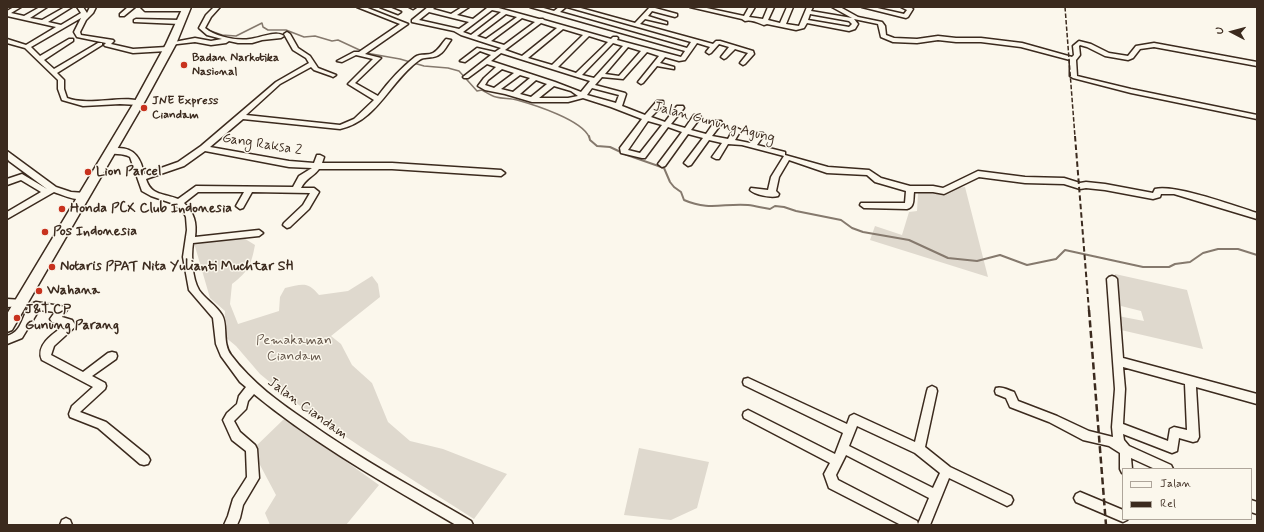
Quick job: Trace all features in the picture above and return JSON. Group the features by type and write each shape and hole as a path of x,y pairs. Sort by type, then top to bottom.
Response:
{"highway":[{"path":"7,326 139,103 187,8"}],"street":[{"path":"7,13 18,7"},
{"path":"25,18 44,7"},
{"path":"43,22 70,7"},
{"path":"28,47 84,13 80,7"},
{"path":"93,7 91,12 83,19 77,32 79,36 111,41 106,45 129,51 169,46 195,40 211,43 217,41 252,41 284,35 294,49 308,57 316,69 333,76"},
{"path":"122,15 132,7"},
{"path":"144,7 144,9 164,10 187,8"},
{"path":"217,7 208,16 202,28 207,33 238,41"},
{"path":"360,7 405,24 360,54"},
{"path":"386,7 398,12"},
{"path":"453,15 466,7"},
{"path":"533,7 688,50"},
{"path":"466,77 538,22 549,11 563,7"},
{"path":"570,7 713,46"},
{"path":"693,7 711,9 727,15 764,23 799,28 802,27 809,10 851,20 855,24 853,28 850,29 805,21"},
{"path":"727,15 732,7"},
{"path":"745,19 752,7"},
{"path":"764,23 771,7"},
{"path":"782,26 790,7"},
{"path":"825,15 829,7"},
{"path":"835,7 856,18 880,23 882,26 883,36 890,39 922,42 936,38 981,40 1022,45 1073,59"},
{"path":"865,7 906,16 910,9 904,7"},
{"path":"474,21 431,8 414,20 487,41 500,51"},
{"path":"459,32 490,8 563,29 681,59 695,41"},
{"path":"636,25 652,8 675,15"},
{"path":"472,37 505,12"},
{"path":"7,13 63,27"},
{"path":"487,41 520,17"},
{"path":"644,17 665,23"},
{"path":"136,21 180,22"},
{"path":"578,75 629,23"},
{"path":"526,59 563,29"},
{"path":"554,68 587,35"},
{"path":"40,59 71,40"},
{"path":"239,118 244,117 344,126 352,124 379,100 403,71 420,56 435,55 443,48 444,43 448,40"},
{"path":"7,41 28,47 54,72 61,80 61,89 64,99 70,102 85,105 114,102 139,103"},
{"path":"709,52 718,42 751,53 743,63"},
{"path":"1073,59 1077,57 1076,45 1081,43 1092,46 1107,55 1126,58 1131,57 1133,52 1138,47 1154,45 1257,64"},
{"path":"54,72 100,44"},
{"path":"501,67 480,84 484,88 515,94 532,100 572,100 583,95 627,46"},
{"path":"724,57 733,47"},
{"path":"463,62 479,49 500,51 578,75 594,84 623,94 618,106"},
{"path":"601,75 621,78 645,50"},
{"path":"340,61 356,53 368,58 378,59 351,84 373,95 379,100"},
{"path":"641,82 662,55"},
{"path":"1073,59 1075,77 1131,91 1257,117"},
{"name":"Jalan Gunung Agung","path":"486,62 553,83 583,95 618,106 646,118 707,137 752,146 828,170 869,174 878,180 910,189 933,189 944,191 978,174 1025,180 1064,181 1080,186 1100,186 1153,196 1157,195 1158,190 1174,191 1257,216"},
{"path":"142,178 180,164 204,148 278,83 312,64"},
{"path":"655,64 672,68"},
{"path":"496,90 518,72"},
{"path":"515,94 534,78"},
{"path":"532,100 553,83"},
{"path":"556,100 569,89"},
{"path":"660,103 646,118 624,148 624,151 642,156 680,108"},
{"path":"662,164 698,117"},
{"path":"688,163 718,123"},
{"path":"716,157 737,130"},
{"path":"752,146 760,135"},
{"name":"Gang Raksa 2","path":"204,148 289,164 317,166 392,166 501,173"},
{"path":"110,151 124,151 132,154 137,160 144,187 147,192 179,203 196,189 314,191 315,192 306,207 287,225"},
{"path":"7,153 50,191"},
{"path":"754,190 773,194 775,177 784,156"},
{"path":"296,190 302,178 310,176 317,166 320,157"},
{"path":"7,182 15,178 22,177 50,191 84,196"},
{"path":"240,206 249,189"},
{"path":"864,205 885,207 907,206 909,204 910,189"},
{"path":"8,214 50,191"},
{"name":"Jalan Ciandam","path":"179,203 184,207 192,222 191,240 187,259 194,290 218,317 221,344 226,356 244,379 285,413 339,450 467,525"},
{"path":"191,240 259,233"},
{"path":"1112,279 1120,389 1116,427 1124,450 1126,468"},
{"path":"7,304 20,303"},
{"path":"7,340 14,339 20,335 36,306 62,310 55,319 69,323 71,326 54,338 46,352 46,357 101,386 76,409 74,414 102,425 144,460"},
{"path":"84,377 112,356"},
{"path":"1118,361 1257,399"},
{"path":"1116,427 1172,448 1174,432 1193,437 1190,381"},
{"path":"748,382 850,431"},
{"path":"230,525 234,518 237,503 252,482 253,472 251,448 236,436 228,420 242,406 244,396 253,387"},
{"path":"920,449 932,391"},
{"path":"1000,391 1010,396 1014,404 1053,419 1087,436 1112,442 1124,450 1165,468"},
{"path":"748,415 838,460"},
{"path":"913,525 833,484 830,474 838,460 853,422 856,419 920,449 946,471 1006,500"},
{"path":"842,448 936,495"},
{"path":"924,525 946,471"},
{"path":"1080,498 1122,516"}],"green space":[{"path":"965,187 988,277 870,240 875,226 902,235 909,212 917,211 918,193"},
{"name":"Pemakaman Ciandam","path":"242,237 255,245 252,258 246,271 232,284 230,304 238,324 279,311 280,297 285,288 296,285 304,285 311,287 319,295 348,291 372,276 378,284 380,297 331,336 341,344 352,365 372,383 388,422 410,441 443,449 507,474 474,519 361,447 293,401 260,374 236,346 224,336 225,311 210,298 194,243"},
{"path":"1115,274 1187,290 1203,349 1121,330 1118,316 1144,321 1141,311 1121,306"},
{"path":"285,418 379,485 346,525 270,525 265,513 276,495 252,450"},
{"path":"639,448 709,462 697,508 671,520 624,515"}],"waterway":[{"path":"205,29 222,35 236,36 262,23 263,27 268,30 286,30 304,37 315,36 332,41 338,40 366,53 400,59 424,66 448,68 459,71 477,91 482,90 490,95 517,100 557,114 577,125 585,131 589,137"},
{"path":"589,136 590,140 597,146 610,147 627,155 664,168 670,182 681,192 684,200 709,206 748,205 770,209 775,206 784,207 796,211 841,220 852,228 863,232 909,240 948,258 977,261 1000,255 1027,265 1056,259 1065,250 1143,267 1169,267 1175,264 1190,262 1203,253 1218,249 1238,249 1257,255"}],"railway":[{"path":"1065,7 1075,137"},
{"path":"1075,136 1089,311"},
{"path":"1089,310 1106,525"}],"place":[{"name":"Badan Narkotika Nasional","path":"184,65"},
{"name":"JNE Express Ciandam","path":"144,108"},
{"name":"Lion Parcel","path":"88,172"},
{"name":"Honda PCX Club Indonesia","path":"62,209"},
{"name":"Pos Indonesia","path":"45,232"},
{"name":"Notaris PPAT Nita Yulianti Muchtar SH","path":"52,267"},
{"name":"Wahana","path":"39,291"},
{"name":"J&T CP Gunung Parang","path":"17,318"}]}
